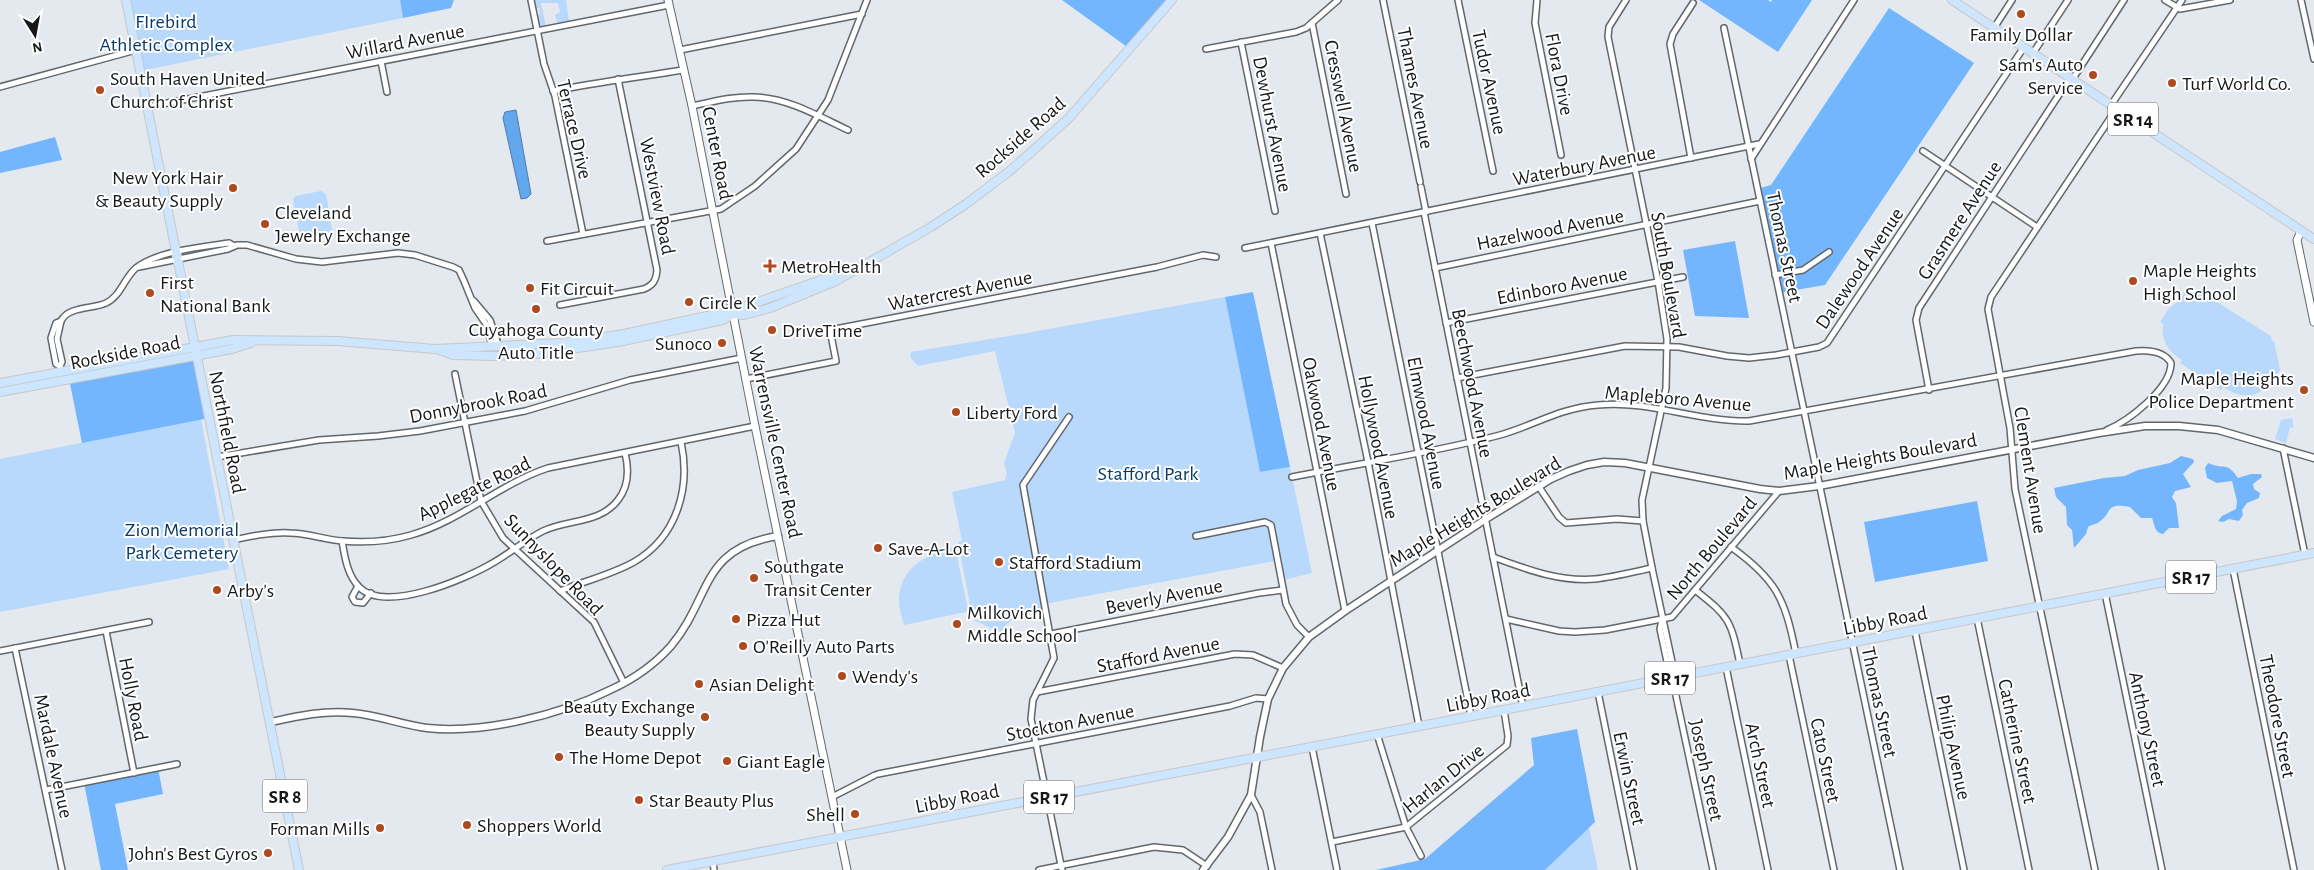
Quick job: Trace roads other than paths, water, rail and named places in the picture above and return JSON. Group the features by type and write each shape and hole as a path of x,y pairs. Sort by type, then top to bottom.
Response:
{"main road":[{"name":"Northfield Road","path":"126,0 299,870"},
{"name":"Rockside Road","path":"435,349 451,346 566,342 624,334 721,313 744,315 836,281 931,227 966,204 1036,149 1084,102 1172,0"},
{"name":"SR 14","path":"1952,0 2314,239"},
{"name":"Center Road","path":"669,2 692,106 733,313"},
{"path":"2301,231 2297,240 2314,322"},
{"name":"Rockside Road","path":"0,392 61,373 233,340 255,342 338,341 435,349 453,354 495,356 537,354 580,349 723,320 733,313"},
{"name":"Warrensville Center Road","path":"733,313 847,870"},
{"name":"Rockside Road","path":"0,383 196,355 232,349 255,342"},
{"name":"Libby Road","path":"667,870 1523,707 2314,553"}],"street":[{"name":"Terrace Drive","path":"531,0 544,64 553,92 583,234"},
{"path":"547,241 723,208 770,175 796,149 818,116 834,86 867,0"},
{"path":"1206,49 1296,32 1312,23 1338,0"},
{"name":"Thames Avenue","path":"1383,0 1420,185"},
{"name":"Tudor Avenue","path":"1458,0 1493,171"},
{"name":"Flora Drive","path":"1538,0 1535,23 1561,155"},
{"name":"South Boulevard","path":"1626,0 1609,27 1608,36 1658,281 1668,346 1666,388 1642,500 1643,521 1662,620 1666,628 1674,670 1672,677"},
{"path":"1751,159 1854,0"},
{"path":"1994,28 2012,0"},
{"path":"2033,53 2068,0"},
{"name":"Grasmere Avenue","path":"1929,390 1916,320 1917,314 1992,197 2124,0"},
{"path":"2165,0 2180,9 2230,0"},
{"name":"Clement Avenue","path":"2095,870 2016,489 2010,428 1988,305 2182,0"},
{"path":"2301,0 2314,59"},
{"name":"Willard Avenue","path":"147,107 538,30 669,2"},
{"path":"1691,158 1670,44 1673,34 1693,3"},
{"path":"680,50 862,14"},
{"name":"Cresswell Avenue","path":"1312,23 1346,194"},
{"name":"Thomas Street","path":"1724,28 1900,870"},
{"name":"Dewhurst Avenue","path":"1241,42 1275,211"},
{"name":"Dalewood Avenue","path":"1457,378 1625,346 1668,346 1737,358 1764,357 1819,347 1832,338 2024,47"},
{"path":"0,87 136,50"},
{"path":"381,61 387,92"},
{"path":"553,92 618,78 647,77 683,70"},
{"name":"Westview Road","path":"560,305 644,289 654,282 657,270 618,78"},
{"path":"692,106 730,98 752,97 777,100 848,130"},
{"name":"Waterbury Avenue","path":"1245,248 1759,144"},
{"path":"1923,151 2037,227"},
{"name":"Beechwood Avenue","path":"1420,185 1523,707"},
{"name":"Hazelwood Avenue","path":"1435,268 1760,201"},
{"name":"Elmwood Avenue","path":"1372,223 1471,716"},
{"name":"Hollywood Avenue","path":"1320,233 1368,462 1419,726"},
{"name":"Oakwood Avenue","path":"1271,244 1345,611"},
{"path":"61,373 62,362 57,339 60,320 70,313 109,301 139,267 176,256 228,249 234,246 256,247 296,259 322,262 389,253 415,255 453,267 459,270 474,301 475,308 486,324 491,342 495,345 495,356"},
{"path":"1776,275 1809,267 1828,252"},
{"name":"Watercrest Avenue","path":"746,380 836,362 830,330 1157,267 1203,255 1216,257"},
{"name":"Edinboro Avenue","path":"1446,323 1683,276"},
{"name":"Mapleboro Avenue","path":"1292,477 1470,442 1502,434 1566,409 1580,407 1612,404 1734,422 1764,420 2142,350 2158,353 2169,359 2171,366 2167,375 2158,390 2140,410 2120,424 2100,433"},
{"name":"Donnybrook Road","path":"217,457 319,440 396,434 464,422 555,404 630,380 742,358"},
{"name":"Sunnyslope Road","path":"454,374 481,501 495,528 594,622 624,683"},
{"path":"1062,868 1035,744 1031,707 1053,662 1051,634 1023,486 1069,417"},
{"name":"Applegate Road","path":"233,540 263,534 290,533 342,541 386,540 411,535 458,516 481,501 531,474 548,468 755,426"},
{"name":"Maple Heights Boulevard","path":"1205,868 1228,837 1251,795 1268,699 1283,668 1309,637 1345,611 1486,519 1569,471 1604,462 1648,466 1760,489 1780,491 1819,486 2144,426 2198,428 2227,432 2314,458"},
{"path":"560,591 636,561 663,537 676,514 682,494 685,461 681,442"},
{"path":"2283,448 2305,554"},
{"path":"342,541 347,567 358,586 370,593 397,596 446,586 490,565 553,527 594,518 609,510 618,500 626,486 628,466 625,453"},
{"path":"1539,488 1559,517 1566,523 1618,519 1643,521"},
{"name":"North Boulevard","path":"1662,620 1672,617 1780,491"},
{"path":"1196,536 1265,522 1271,525 1283,590 1290,612 1309,637"},
{"path":"271,722 320,712 353,713 428,728 482,726 547,714 608,691 641,672 671,646 692,613 708,579 726,557 752,542 778,536"},
{"name":"Cato Street","path":"1731,547 1755,564 1768,577 1778,592 1789,620 1792,655 1834,870"},
{"path":"1493,557 1535,572 1566,578 1595,579 1652,568"},
{"name":"Theodore Street","path":"2233,569 2294,870"},
{"path":"358,586 352,597 355,602 363,603 370,593"},
{"name":"Beverly Avenue","path":"1051,634 1283,590"},
{"path":"1695,590 1719,608 1728,619 1735,638 1740,664"},
{"name":"Anthony Street","path":"2105,593 2162,870"},
{"name":"Catherine Street","path":"1977,618 2029,870"},
{"path":"1506,619 1559,631 1575,632 1591,632 1662,620"},
{"path":"0,650 149,622"},
{"name":"Holly Road","path":"106,631 134,773"},
{"name":"Philip Avenue","path":"1915,631 1964,870"},
{"name":"Mardale Avenue","path":"15,648 62,870"},
{"name":"Stafford Avenue","path":"1037,692 1235,654 1253,655 1283,668"},
{"name":"Arch Street","path":"1726,667 1768,870"},
{"name":"Joseph Street","path":"1672,677 1712,870"},
{"name":"Erwin Street","path":"1598,692 1634,870"},
{"name":"Stockton Avenue","path":"832,797 876,775 1230,706 1256,698 1268,699"},
{"name":"Harlan Drive","path":"1332,842 1406,827 1500,752 1506,745 1508,736 1504,710"},
{"path":"1377,734 1406,827 1421,856"},
{"path":"1312,747 1338,870"},
{"path":"46,790 177,764"},
{"path":"1251,795 1260,812 1272,870"},
{"path":"1039,870 1062,868 1154,847 1183,850 1205,868"},
{"path":"713,861 714,870"}],"place":[{"name":"Family Dollar","path":"2021,14"},
{"name":"Sam's Auto Service","path":"2093,75"},
{"name":"Turf World Co.","path":"2172,83"},
{"name":"South Haven United Church of Christ","path":"100,90"},
{"name":"New York Hair & Beauty Supply","path":"233,188"},
{"name":"Cleveland Jewelry Exchange","path":"265,224"},
{"name":"MetroHealth","path":"770,266"},
{"name":"Maple Heights High School","path":"2133,281"},
{"name":"Fit Circuit","path":"530,288"},
{"name":"First National Bank","path":"150,293"},
{"name":"Circle K","path":"689,302"},
{"name":"Cuyahoga County Auto Title","path":"536,309"},
{"name":"DriveTime","path":"772,330"},
{"name":"Sunoco","path":"722,343"},
{"name":"Maple Heights Police Department","path":"2304,390"},
{"name":"Liberty Ford","path":"956,412"},
{"name":"Save-A-Lot","path":"878,548"},
{"name":"Stafford Stadium","path":"999,562"},
{"name":"Southgate Transit Center","path":"754,578"},
{"name":"Arby's","path":"217,590"},
{"name":"Pizza Hut","path":"736,619"},
{"name":"Milkovich Middle School","path":"957,624"},
{"name":"O'Reilly Auto Parts","path":"743,646"},
{"name":"Wendy's","path":"842,676"},
{"name":"Asian Delight","path":"699,684"},
{"name":"Beauty Exchange Beauty Supply","path":"705,717"},
{"name":"The Home Depot","path":"559,757"},
{"name":"Giant Eagle","path":"727,761"},
{"name":"Star Beauty Plus","path":"639,800"},
{"name":"Shell","path":"855,814"},
{"name":"Shoppers World","path":"467,825"},
{"name":"Forman Mills","path":"380,828"},
{"name":"John's Best Gyros","path":"268,853"}],"park label":[{"name":"FIrebird Athletic Complex","path":"166,32"},
{"name":"Stafford Park","path":"1148,473"},
{"name":"Zion Memorial Park Cemetery","path":"182,540"}]}
